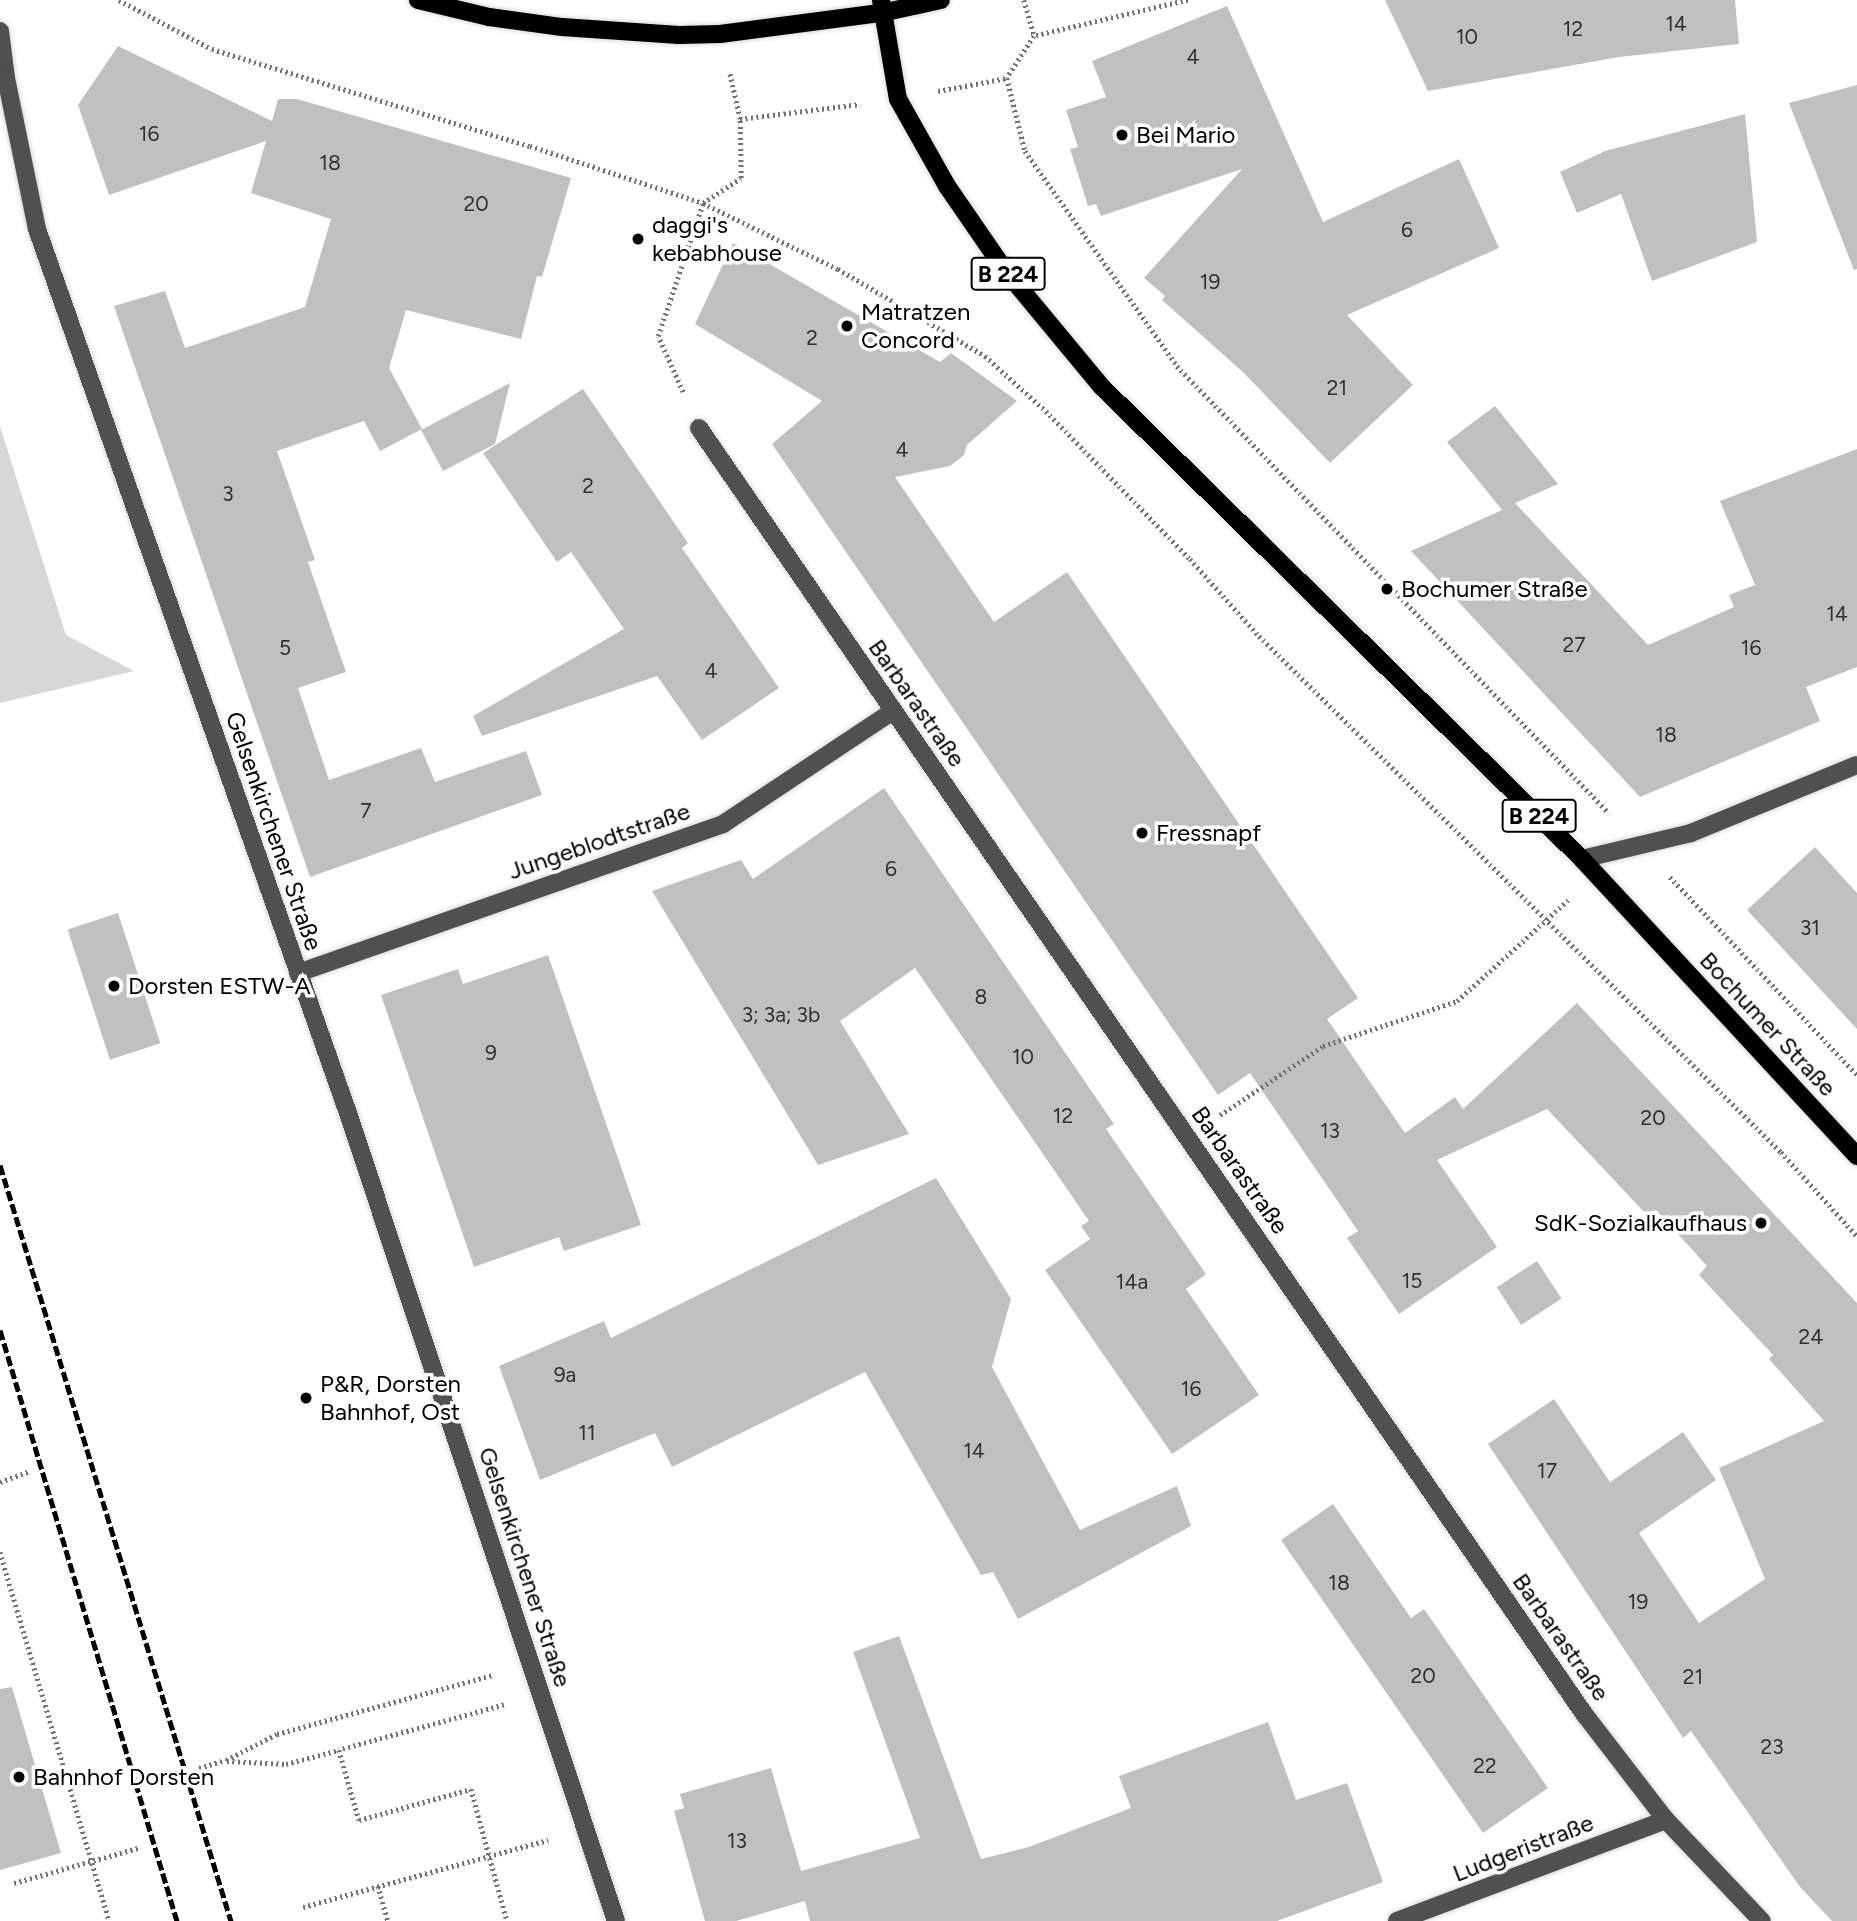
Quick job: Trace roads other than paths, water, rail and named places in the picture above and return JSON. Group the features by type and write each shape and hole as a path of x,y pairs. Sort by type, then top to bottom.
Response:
{"main road":[{"path":"418,0 489,17 538,24 679,35 720,34 884,6 941,0"},
{"name":"Bochumer Straße","path":"884,6 898,99 947,186 1004,269 1112,397 1582,859 1857,1156"}],"street":[{"name":"Gelsenkirchener Straße","path":"0,31 6,78 37,229 349,1115 616,1921"},
{"name":"Barbarastraße","path":"699,428 1585,1715 1666,1820 1762,1921"},
{"name":"Jungeblodtstraße","path":"298,973 723,824 893,711"},
{"path":"1582,859 1691,833 1857,765"},
{"name":"Ludgeristraße","path":"1397,1921 1666,1820"}],"railway":[{"path":"0,1165 231,1921"},
{"path":"0,1330 177,1921"}],"place":[{"name":"Bei Mario","path":"1122,135"},
{"name":"daggi's kebabhouse","path":"638,239"},
{"name":"Matratzen Concord","path":"847,326"},
{"name":"Bochumer Straße","path":"1387,589"},
{"name":"Fressnapf","path":"1142,833"},
{"name":"Dorsten ESTW-A","path":"114,986"},
{"name":"SdK-Sozialkaufhaus","path":"1761,1223"},
{"name":"P&R, Dorsten Bahnhof, Ost","path":"306,1398"},
{"name":"Bahnhof Dorsten","path":"19,1777"}]}
